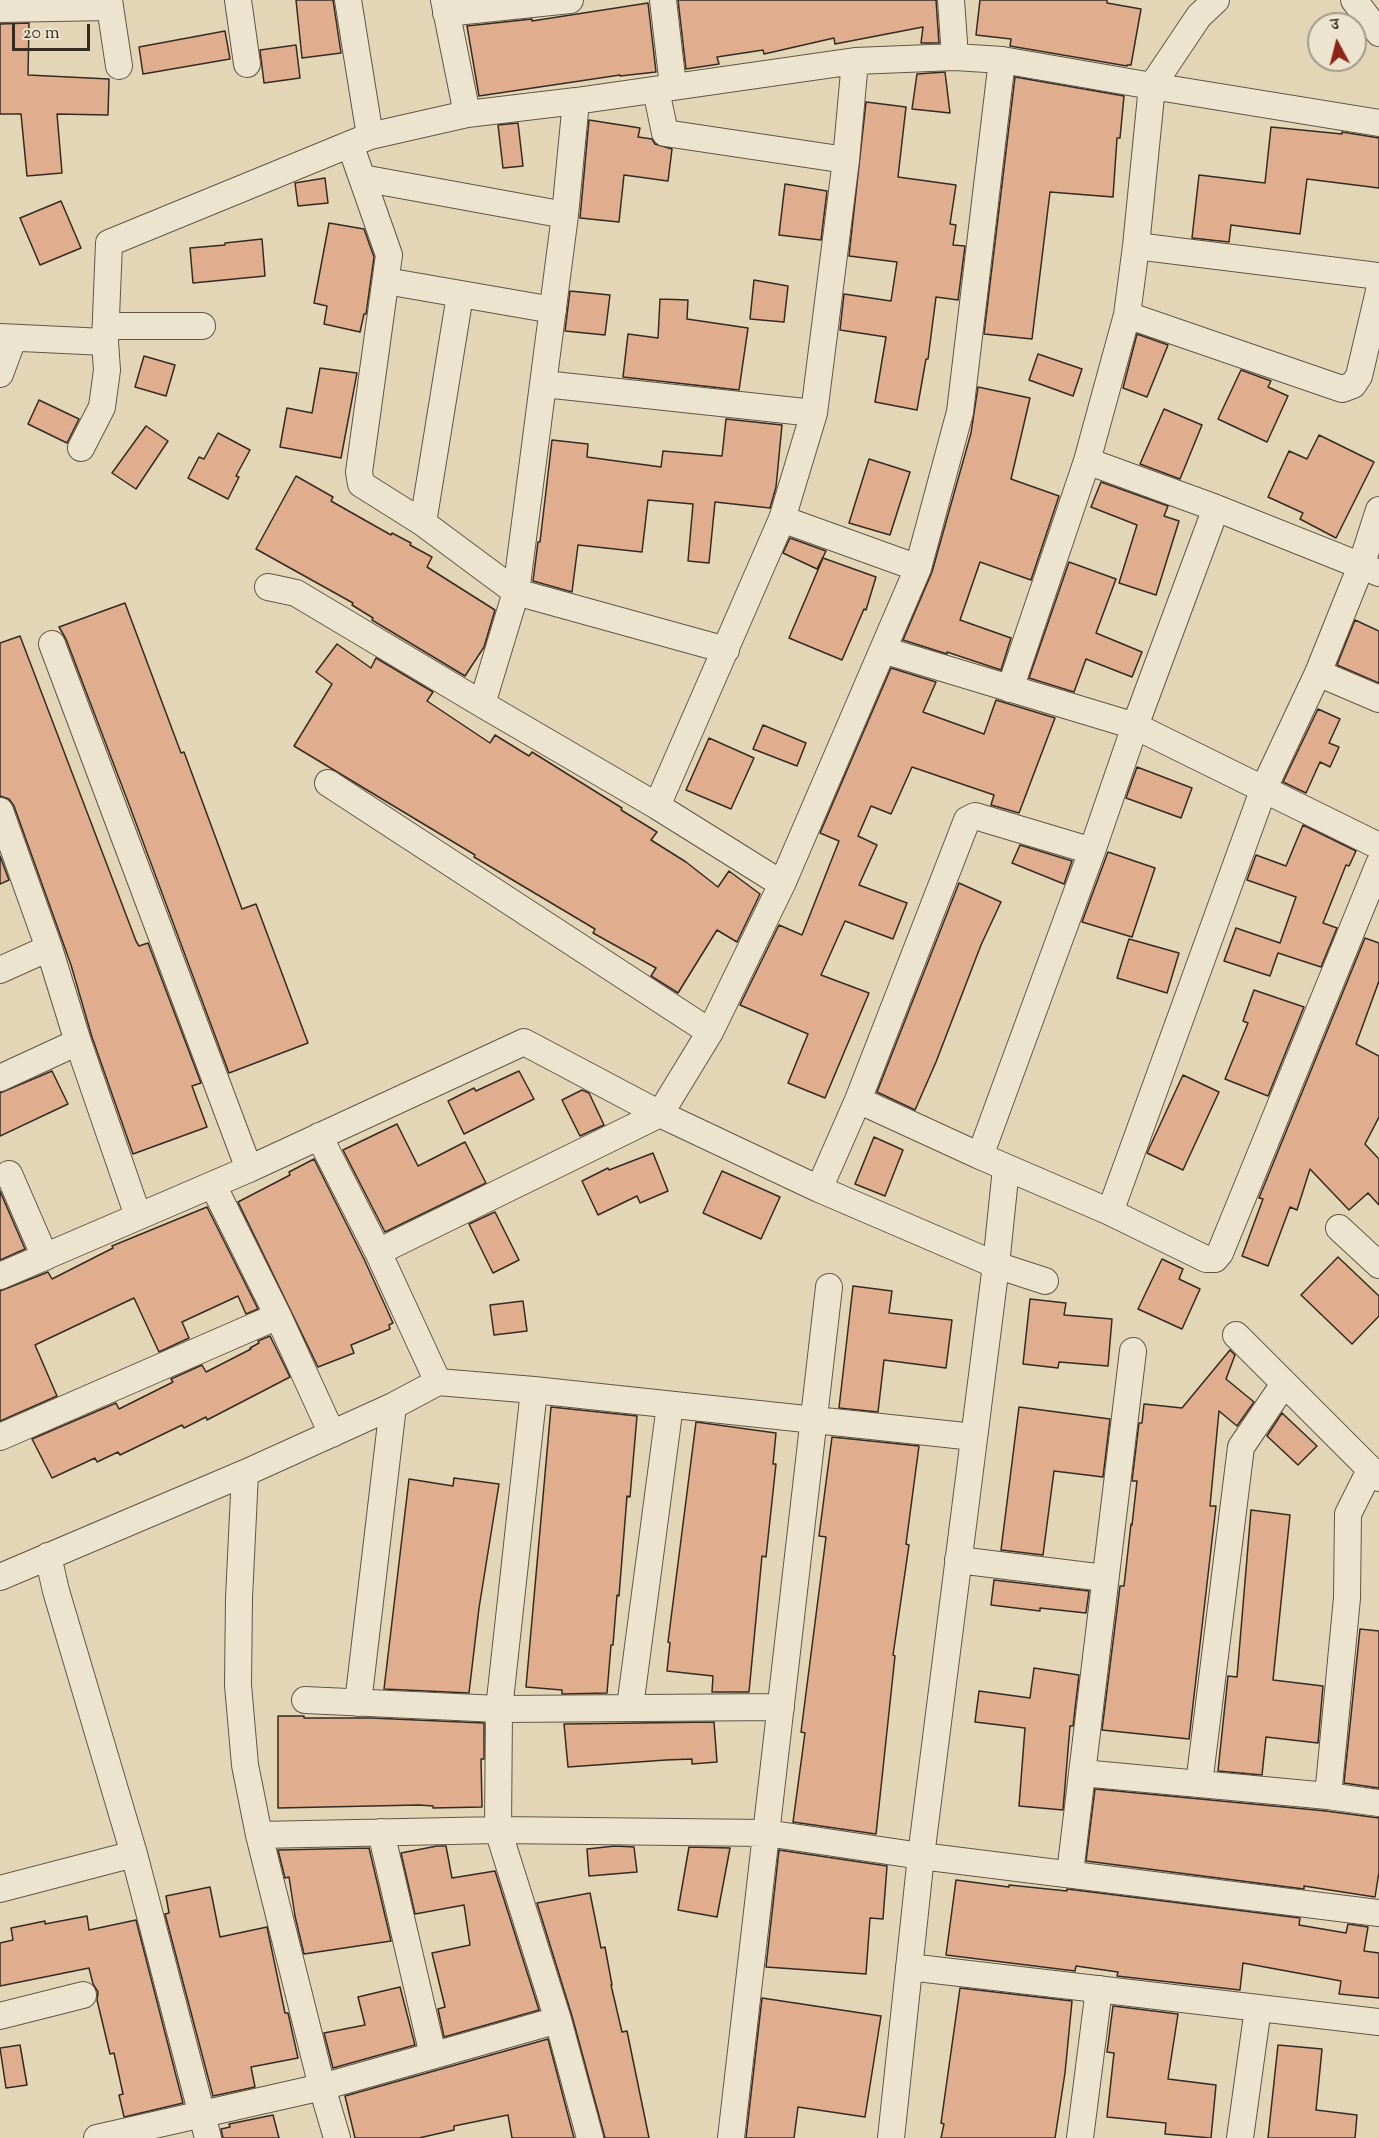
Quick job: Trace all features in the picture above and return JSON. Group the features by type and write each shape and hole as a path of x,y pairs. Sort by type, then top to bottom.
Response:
{"street":[{"path":"237,0 248,64"},
{"path":"348,0 362,178 389,255 359,472 361,484 423,523 516,592 726,650"},
{"path":"467,114 445,7 568,0"},
{"path":"663,0 665,133 846,160"},
{"path":"951,0 955,57"},
{"path":"1010,689 1087,461 1127,315 1152,86 1198,16 1216,0"},
{"path":"1354,0 1379,33"},
{"path":"0,9 109,3 119,66"},
{"path":"81,448 102,407 107,370 105,334 109,243 360,140 467,114 576,101 855,61 955,57 1002,60 1379,123"},
{"path":"378,1252 660,1114 710,1032 782,885 918,568 960,412 1002,60"},
{"path":"657,806 782,519 814,413 846,160 855,61"},
{"path":"482,704 516,592 565,215 576,101"},
{"path":"362,178 565,215"},
{"path":"1136,246 1379,276"},
{"path":"386,282 553,309"},
{"path":"1127,315 1342,389 1353,384 1359,376 1379,291"},
{"path":"423,523 460,295"},
{"path":"0,374 7,338 105,334 202,326"},
{"path":"544,384 814,413"},
{"path":"1087,461 1216,508 1370,569"},
{"path":"980,1156 1216,508"},
{"path":"1110,1212 1264,788 1370,569 1379,510"},
{"path":"782,519 918,568"},
{"path":"268,587 296,593 657,806 782,885"},
{"path":"52,644 249,1169"},
{"path":"883,650 1135,726 1379,846"},
{"path":"1318,673 1379,699"},
{"path":"328,783 710,1032"},
{"path":"0,811 49,948 78,1042 138,1216"},
{"path":"819,1189 858,1100 967,820 975,816 1092,851"},
{"path":"858,1100 1110,1212 1206,1259 1215,1259 1220,1253 1379,864"},
{"path":"0,970 49,948"},
{"path":"0,1078 78,1042"},
{"path":"0,1276 249,1169 524,1042 660,1114 819,1189 996,1264 1045,1281"},
{"path":"319,1136 378,1252 438,1382"},
{"path":"891,2138 921,1856 996,1264 1006,1167"},
{"path":"9,1174 45,1257"},
{"path":"213,1185 278,1316 332,1434"},
{"path":"1339,1228 1379,1265"},
{"path":"731,2138 829,1287"},
{"path":"0,1437 278,1316"},
{"path":"1236,1335 1375,1474 1348,1514 1347,1598 1328,1796"},
{"path":"1070,1873 1132,1352"},
{"path":"0,1577 245,1473 393,1406 438,1382 534,1390 974,1437"},
{"path":"1199,1785 1241,1447 1284,1384"},
{"path":"534,1390 499,1709 498,1830 558,2020 590,2138"},
{"path":"630,1707 670,1405"},
{"path":"358,1703 393,1406"},
{"path":"245,1473 239,1598 238,1685 245,1765 259,1835 322,2087 337,2138"},
{"path":"48,1556 56,1591 134,1854 205,2127"},
{"path":"958,1560 1105,1578"},
{"path":"305,1700 499,1709 781,1707"},
{"path":"1082,1773 1328,1796 1379,1803"},
{"path":"259,1835 498,1830 766,1833 921,1856 1379,1913"},
{"path":"381,1832 433,2055"},
{"path":"2,1882 134,1854"},
{"path":"909,1967 1379,2022"},
{"path":"1080,2138 1099,1989"},
{"path":"0,2016 83,1995"},
{"path":"1240,2138 1258,2008"},
{"path":"97,2138 205,2127 322,2087 558,2020"}],"building":[{"path":"296,0 333,0 341,53 302,58"},
{"path":"678,0 936,0 939,43 921,43 923,27 835,44 834,38 764,54 763,50 717,57 719,64 686,69"},
{"path":"980,0 1107,0 1107,3 1141,9 1131,65 1010,46 1011,39 976,35"},
{"path":"648,3 656,72 620,75 479,96 467,26 532,19 532,21"},
{"path":"29,23 28,75 109,79 108,115 57,114 62,173 27,176 21,114 0,114 0,24"},
{"path":"225,31 230,59 143,74 139,47"},
{"path":"296,45 300,78 264,83 260,50"},
{"path":"945,72 950,113 912,109 917,74"},
{"path":"1015,77 1124,96 1120,138 1117,138 1113,197 1050,192 1032,339 984,334"},
{"path":"866,102 906,107 898,177 956,185 950,224 956,225 953,245 965,246 958,300 936,297 928,359 926,359 917,410 875,402 886,337 840,330 844,294 891,301 897,262 849,256"},
{"path":"589,120 640,128 638,137 652,139 655,144 672,149 668,181 624,175 619,222 580,218"},
{"path":"518,123 523,166 503,168 498,125"},
{"path":"1271,127 1342,134 1342,132 1379,138 1379,188 1307,179 1300,234 1231,225 1229,242 1192,238 1199,175 1265,183"},
{"path":"325,178 328,203 298,206 295,183"},
{"path":"785,184 827,191 821,240 779,235"},
{"path":"61,201 81,248 40,265 20,218"},
{"path":"329,223 364,229 374,257 366,314 364,314 360,332 324,324 327,306 314,303"},
{"path":"262,239 265,276 193,283 190,248"},
{"path":"754,280 788,286 784,322 750,319"},
{"path":"570,291 610,295 605,335 565,331"},
{"path":"660,299 688,300 687,319 748,328 739,390 623,377 628,334 658,338"},
{"path":"1137,334 1168,345 1147,397 1123,388"},
{"path":"1038,354 1082,369 1073,396 1029,380"},
{"path":"144,356 175,365 166,396 135,387"},
{"path":"320,368 357,373 341,458 280,447 287,408 312,413"},
{"path":"1241,370 1271,381 1268,387 1288,396 1267,442 1218,419"},
{"path":"978,387 1030,398 1011,479 1059,496 1031,580 980,562 960,620 1011,638 1001,670 903,640 932,572 971,433"},
{"path":"39,400 79,419 67,443 28,424"},
{"path":"1164,409 1202,425 1180,479 1140,464"},
{"path":"726,419 782,425 776,487 770,508 715,502 709,563 688,561 693,504 648,500 642,552 578,545 572,592 533,581 552,440 588,444 587,457 661,467 663,451 722,456"},
{"path":"146,426 168,441 136,489 112,473"},
{"path":"218,433 250,450 236,476 239,477 228,499 188,478 199,457 204,459"},
{"path":"1319,435 1374,462 1336,538 1300,519 1303,513 1268,497 1289,451 1307,459"},
{"path":"869,459 910,472 890,535 849,523"},
{"path":"296,476 333,497 331,501 391,535 392,533 411,543 410,545 432,557 427,567 495,610 484,647 465,676 372,620 373,618 352,605 353,603 256,549"},
{"path":"1101,482 1168,506 1164,516 1179,521 1156,595 1119,583 1137,525 1091,507"},
{"path":"790,538 826,551 817,569 783,553"},
{"path":"823,558 876,577 866,610 864,609 842,660 789,638"},
{"path":"1069,562 1116,579 1096,633 1142,652 1132,677 1086,659 1074,692 1029,678"},
{"path":"125,603 181,753 184,752 242,909 256,904 308,1043 229,1073 66,639 59,627"},
{"path":"1355,620 1379,631 1379,683 1337,665"},
{"path":"20,636 136,941 139,946 148,943 201,1083 192,1086 207,1127 133,1154 92,1037 71,965 14,806 9,799 0,796 0,643"},
{"path":"337,644 371,668 376,658 433,692 427,701 490,743 495,735 529,756 532,752 622,808 621,810 657,832 651,840 686,862 718,887 729,871 760,894 737,942 717,930 678,993 651,976 656,968 593,933 595,929 294,746 332,684 316,672"},
{"path":"891,668 936,682 923,712 984,734 996,700 1055,718 1019,813 991,805 994,795 912,767 891,814 871,806 858,836 877,845 859,885 907,903 893,939 845,921 821,975 869,993 825,1098 788,1083 808,1034 740,1005 779,925 802,935 839,841 820,833"},
{"path":"1318,709 1340,719 1329,743 1339,747 1330,767 1320,762 1306,793 1283,782"},
{"path":"763,725 806,743 797,766 753,749"},
{"path":"709,738 754,758 731,809 686,790"},
{"path":"1137,767 1192,788 1181,818 1126,798"},
{"path":"1303,825 1356,851 1349,866 1346,865 1323,923 1337,928 1321,967 1278,953 1270,976 1224,961 1236,928 1280,943 1296,897 1247,880 1256,855 1286,866"},
{"path":"1020,845 1072,861 1064,884 1012,863"},
{"path":"1108,852 1155,868 1132,937 1082,922"},
{"path":"0,856 9,880 0,884"},
{"path":"959,883 1001,902 981,945 915,1110 877,1092"},
{"path":"1365,938 1379,943 1379,981 1356,1044 1379,1056 1379,1117 1365,1144 1379,1159 1379,1205 1368,1193 1349,1210 1310,1169 1297,1210 1290,1207 1268,1266 1242,1256 1263,1199 1259,1198"},
{"path":"1129,939 1179,953 1167,993 1117,978"},
{"path":"1254,990 1304,1007 1268,1096 1225,1079 1248,1023 1243,1021"},
{"path":"52,1071 68,1104 0,1136 0,1093"},
{"path":"519,1071 534,1099 464,1134 448,1101 474,1088 476,1091"},
{"path":"1183,1075 1219,1092 1183,1170 1147,1153"},
{"path":"582,1090 589,1093 604,1125 580,1136 562,1100"},
{"path":"397,1124 418,1166 465,1142 486,1183 385,1232 343,1150"},
{"path":"874,1137 903,1150 885,1196 855,1184"},
{"path":"653,1153 668,1191 640,1203 637,1196 598,1215 582,1181 608,1168 609,1170"},
{"path":"314,1159 393,1323 389,1325 390,1329 351,1345 354,1353 318,1367 238,1202 290,1175 289,1172"},
{"path":"722,1171 780,1197 761,1239 703,1213"},
{"path":"0,1191 25,1249 0,1260"},
{"path":"207,1207 258,1309 246,1314 238,1296 182,1322 189,1338 159,1352 134,1298 35,1345 57,1396 0,1421 0,1291 48,1272 52,1279 113,1248 112,1246"},
{"path":"495,1212 519,1260 493,1273 469,1224"},
{"path":"1338,1257 1379,1296 1379,1316 1352,1344 1301,1295"},
{"path":"1162,1259 1183,1269 1179,1279 1200,1289 1182,1329 1138,1309"},
{"path":"853,1286 892,1291 889,1313 952,1320 946,1368 884,1360 878,1412 839,1408"},
{"path":"1030,1299 1066,1303 1064,1315 1112,1319 1108,1366 1059,1362 1058,1368 1023,1364"},
{"path":"523,1301 527,1331 494,1335 490,1305"},
{"path":"270,1336 290,1377 207,1420 206,1417 184,1428 182,1425 120,1455 118,1452 97,1462 95,1458 52,1478 32,1439 116,1403 119,1409 173,1382 171,1379 202,1365 206,1372 251,1349 259,1343 258,1341"},
{"path":"1230,1350 1235,1355 1226,1379 1254,1402 1237,1426 1219,1411 1210,1506 1216,1506 1189,1739 1102,1730 1120,1586 1124,1586 1132,1525 1137,1481 1132,1481 1139,1423 1142,1423 1144,1404 1182,1408"},
{"path":"551,1407 637,1416 607,1693 562,1694 562,1690 526,1687"},
{"path":"1019,1407 1110,1419 1103,1477 1054,1471 1043,1555 1001,1550"},
{"path":"1282,1413 1317,1446 1298,1465 1267,1436"},
{"path":"696,1422 776,1433 773,1464 776,1464 766,1557 762,1556 749,1692 712,1692 713,1676 667,1671 670,1643 668,1642"},
{"path":"832,1437 919,1446 906,1544 909,1545 893,1655 895,1656 876,1834 793,1822 805,1733 801,1732 826,1537 819,1536"},
{"path":"454,1478 499,1484 479,1608 469,1693 384,1689 409,1479 453,1486"},
{"path":"1251,1510 1290,1515 1273,1680 1323,1686 1318,1743 1266,1737 1262,1775 1218,1771 1228,1676 1237,1677"},
{"path":"994,1580 1089,1591 1086,1613 1040,1608 1040,1611 991,1605"},
{"path":"1360,1629 1379,1631 1379,1788 1344,1783"},
{"path":"1034,1668 1079,1675 1073,1726 1070,1726 1063,1810 1019,1806 1025,1728 975,1722 979,1691 1030,1698"},
{"path":"278,1716 484,1723 484,1759 481,1759 482,1807 433,1808 433,1806 419,1805 278,1808"},
{"path":"714,1722 717,1762 692,1764 692,1759 568,1767 564,1724"},
{"path":"1095,1789 1379,1818 1379,1872 1375,1897 1304,1886 1304,1889 1086,1861"},
{"path":"446,1846 452,1878 495,1871 539,2010 444,2037 438,2009 445,2007 432,1953 470,1945 464,1905 415,1914 401,1853"},
{"path":"615,1846 634,1847 637,1872 589,1876 587,1849"},
{"path":"689,1847 730,1848 717,1917 678,1910"},
{"path":"369,1848 391,1941 304,1954 289,1877 285,1878 278,1850"},
{"path":"779,1850 887,1866 883,1919 870,1918 866,1974 766,1967"},
{"path":"956,1880 1009,1887 1009,1885 1067,1891 1067,1889 1300,1918 1299,1925 1346,1933 1348,1924 1368,1927 1364,1951 1379,1953 1379,1998 1339,1994 1341,1981 1243,1963 1240,1990 1117,1976 1118,1972 1076,1966 1075,1971 946,1955"},
{"path":"210,1887 220,1937 267,1927 285,2013 288,2013 298,2058 251,2067 255,2087 213,2096 165,1914 169,1913 166,1896"},
{"path":"590,1893 601,1948 605,1947 622,2032 627,2031 649,2138 605,2138 572,2016 537,1903"},
{"path":"87,1916 89,1930 136,1920 183,2103 124,2117 119,2095 123,2094 114,2053 110,2054 97,2000 98,1992 93,1984 89,1968 0,1986 0,1943 13,1940 11,1928"},
{"path":"400,1987 415,2045 333,2068 324,2033 365,2025 358,1997"},
{"path":"960,1988 1072,2001 1065,2073 1055,2138 941,2138 944,2124 941,2123"},
{"path":"762,1998 881,2016 865,2117 798,2107 794,2138 746,2138"},
{"path":"1113,2006 1178,2014 1168,2079 1216,2085 1211,2138 1165,2134 1166,2123 1107,2117 1114,2053 1107,2052"},
{"path":"548,2039 574,2138 512,2138 508,2115 454,2126 454,2130 419,2138 355,2138 345,2096"},
{"path":"20,2045 27,2085 6,2088 0,2048"},
{"path":"1278,2045 1322,2049 1316,2110 1357,2115 1355,2138 1268,2138"},
{"path":"273,2115 279,2138 223,2138 221,2129 230,2127 229,2124"}]}
